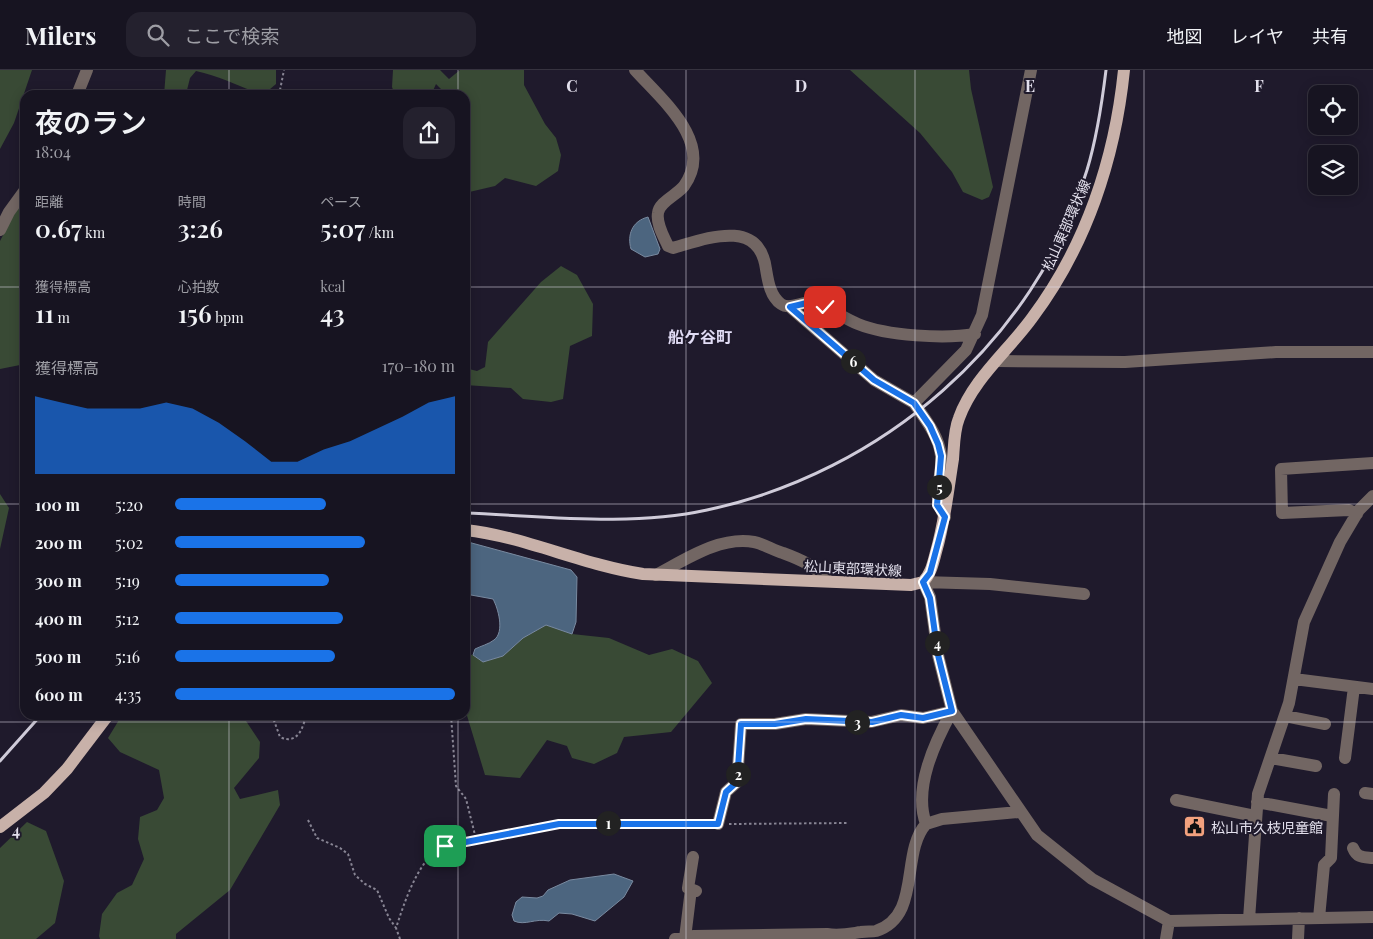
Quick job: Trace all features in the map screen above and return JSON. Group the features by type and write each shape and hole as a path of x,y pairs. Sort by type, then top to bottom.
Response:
{"main road":[{"name":"松山東部環状線","path":"470,531 613,569 656,575 911,585 923,582 930,573 945,517 958,420 972,392 1054,288 1087,221 1109,158 1124,70"},
{"path":"0,826 44,793 67,769 104,720"}],"street":[{"path":"78,90 86,70"},
{"path":"635,70 684,128 694,151 690,177 680,191 661,206 658,211 658,219 668,246 673,248 715,235 743,238 755,245 765,259 768,285 773,296 781,304 790,307 874,380 914,403 930,426 938,444 941,456 937,505 945,517"},
{"path":"914,403 966,350 975,334 982,315 1031,70"},
{"path":"0,230 9,212 20,197"},
{"path":"790,307 811,302 858,324 878,330 957,337 975,334"},
{"path":"997,361 1125,362 1276,352 1373,352"},
{"path":"1357,514 1349,510 1282,513 1281,469 1373,463"},
{"path":"1248,919 1253,875 1257,802 1285,716 1309,606 1340,542 1357,514 1373,496"},
{"path":"656,575 714,547 743,541 764,546 802,560 819,571 828,581"},
{"path":"1084,594 990,584 923,582 930,598 938,655 952,711 1019,812 1037,835 1092,879 1169,921 1373,917"},
{"path":"1294,679 1373,690"},
{"path":"1345,758 1354,687"},
{"path":"926,824 922,809 926,768 930,753 952,711"},
{"path":"718,824 726,792 737,782 741,724 775,724 806,719 872,722 901,715 923,718 952,711"},
{"path":"1285,716 1324,724"},
{"path":"1271,758 1316,766"},
{"path":"1319,918 1324,865 1331,858 1334,794"},
{"path":"1176,800 1255,816"},
{"path":"1257,802 1332,816"},
{"path":"693,858 688,888 695,891 680,938 827,934 845,938 876,931 897,916 903,905 916,840 926,824 942,819 1019,812"},
{"path":"1353,848 1356,854 1361,857 1373,858"},
{"path":"1298,939 1299,918"},
{"path":"1166,939 1169,921"}],"path":[{"path":"280,90 284,70"},
{"path":"274,720 280,737 287,740 294,739 303,731 305,720"},
{"path":"451,720 456,786 466,800 476,839"},
{"path":"308,820 317,838 340,848 348,854 354,875 365,884 378,890 400,939"},
{"path":"396,928 406,899 430,855 437,848 445,846 559,824 849,823"}],"green space":[{"path":"0,70 32,70 25,90 20,90 20,105 14,123 0,149"},
{"path":"166,70 276,70 276,84 269,90 250,90 196,71 190,78 187,90 164,90"},
{"path":"393,70 440,70 449,79 460,70 524,70 524,85 545,124 556,138 561,155 558,171 536,186 505,178 495,186 470,192 470,90 442,90 436,84 433,90 393,90"},
{"path":"850,70 969,70 971,89 993,187 989,197 982,200 963,192 952,172 920,133"},
{"path":"20,206 20,365 0,369 0,241"},
{"path":"561,266 577,275 593,304 592,336 570,346 563,399 551,402 523,399 511,388 470,385 470,369 477,371 485,367 488,342 541,282"},
{"path":"0,494 9,508 0,549"},
{"path":"546,625 572,634 609,638 649,655 672,649 698,661 712,683 671,732 624,737 617,753 594,764 572,758 567,746 547,740 520,778 485,775 468,720 470,720 470,655 483,662 503,656 523,638"},
{"path":"119,720 245,720 260,742 259,758 234,788 240,799 278,790 280,805 230,890 176,934 176,939 100,939 102,914 117,893 132,885 144,859 138,839 140,817 157,810 164,798 159,770 120,752 108,738"},
{"path":"27,822 46,831 64,881 55,923 36,939 0,939 0,848"}],"water":[{"path":"648,217 660,249 658,254 645,257 631,249 630,234 638,222"},
{"path":"470,543 571,570 577,577 576,622 572,634 546,625 523,638 503,656 483,662 473,655 475,649 494,640 497,636 500,626 497,608 493,599 471,595"},
{"path":"614,874 633,881 624,897 595,921 572,914 559,913 549,921 539,920 522,923 514,921 512,915 516,902 522,897 537,898 543,896 548,890 570,880"}],"railway":[{"path":"470,513 617,519 647,518 707,510 771,492 832,465 890,432 943,391 990,343 1030,290 1063,232 1087,170 1099,120 1106,70"},
{"path":"0,761 37,720"}],"place":[{"name":"松山市久枝児童館","path":"1195,827"}],"district":[{"name":"船ケ谷町","path":"700,336"}],"route":[{"path":"445,846 543,825 661,822 694,825 718,824 726,792 737,782 741,724 775,724 806,719 872,722 901,715 923,718 952,711 938,655 930,598 923,582 930,573 945,517 937,505 941,456 938,444 930,426 914,403 874,380 790,307 811,302 825,307"}]}
